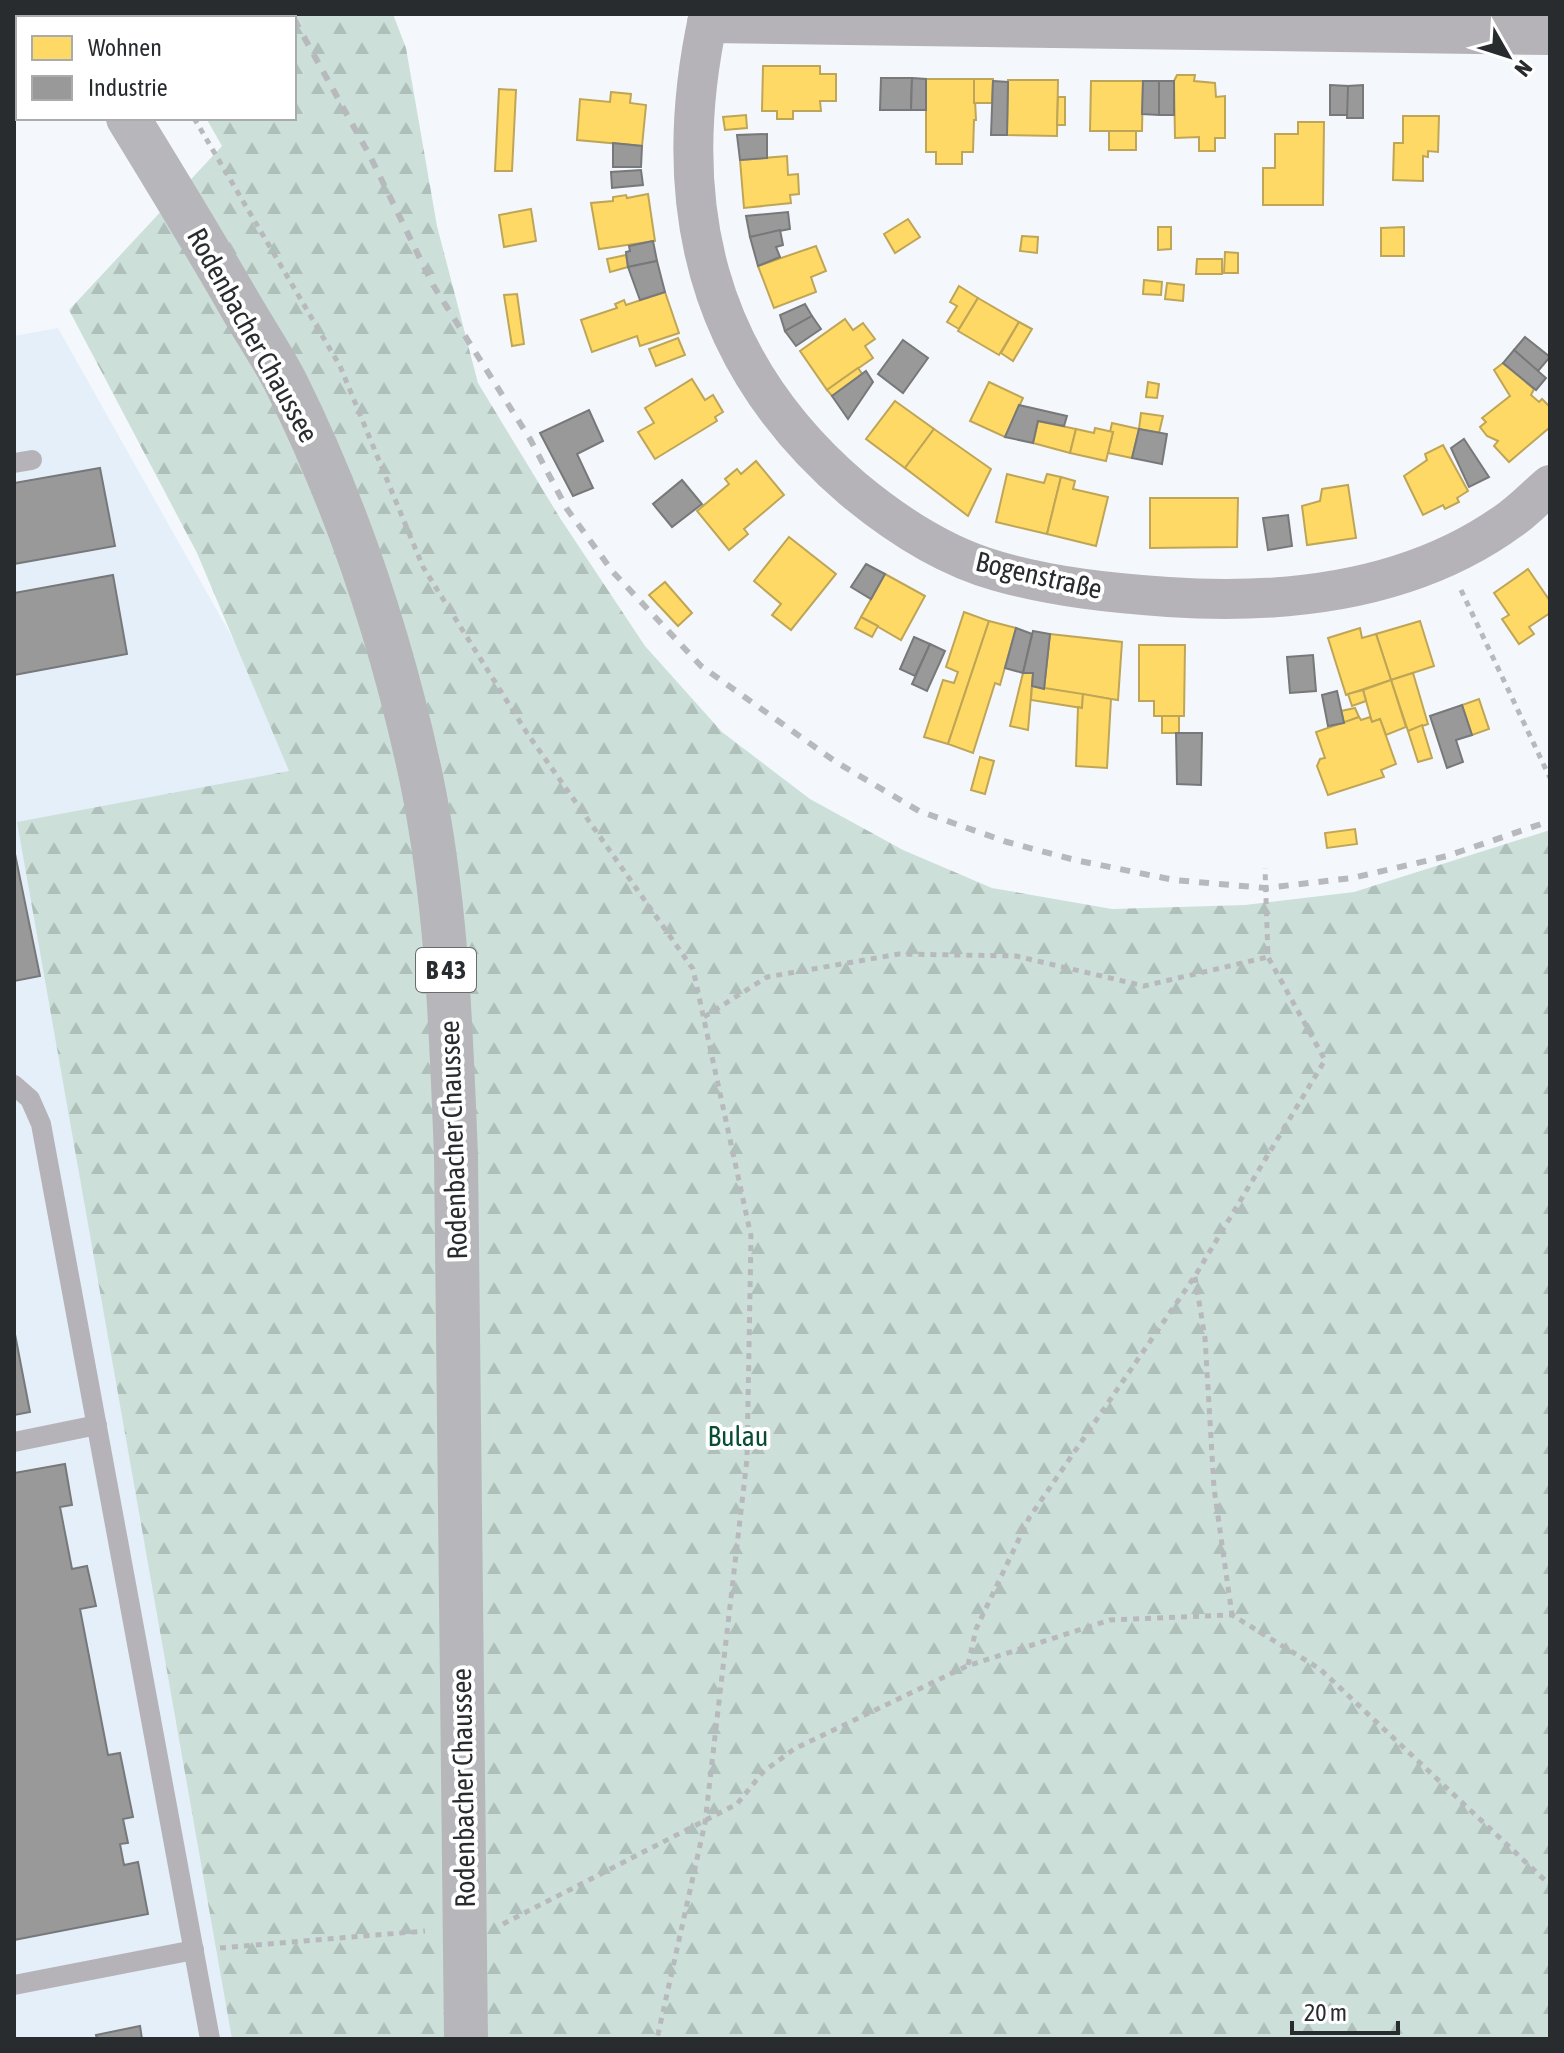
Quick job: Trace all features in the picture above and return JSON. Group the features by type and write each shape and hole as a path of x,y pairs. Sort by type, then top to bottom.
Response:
{"main road":[{"name":"Rodenbacher Chaussee","path":"129,120 285,382 335,490 369,583 421,779 437,886 450,1010 454,1098 466,2039"}],"street":[{"path":"708,18 1550,35"},
{"name":"Bogenstraße","path":"708,18 693,107 693,189 698,229 715,293 735,343 764,390 802,439 833,472 880,512 938,547 995,571 1060,585 1125,594 1187,599 1251,599 1317,594 1379,582 1445,557 1510,519 1550,485"}],"lane":[{"path":"14,1085 30,1099 41,1124 210,2039"},
{"path":"14,1442 97,1425"},
{"path":"14,1985 194,1950"}],"path":[{"path":"195,120 340,366 423,567 527,733 693,969 751,1236 748,1443 705,1823 657,2039"},
{"path":"1445,557 1550,778"},
{"path":"967,1666 976,1629 1029,1518 1195,1276 1325,1060 1268,957 1265,868"},
{"path":"704,1017 767,977 899,954 1016,956 1144,986 1268,957"},
{"path":"1195,1276 1205,1338 1214,1488 1232,1615"},
{"path":"490,1925 505,1924 705,1823 737,1804 763,1772 794,1749 967,1666 1110,1620 1232,1615 1320,1669 1550,1885"},
{"path":"194,1950 431,1930"}],"shaded area":[{"path":"58,328 309,774 317,2039 14,2039 14,336"}],"green space":[{"name":"Bulau","path":"145,14 393,14 406,48 437,226 478,383 560,518 645,646 722,732 810,799 903,850 992,888 1112,909 1245,905 1354,892 1550,830 1550,2039 232,2039 17,822 289,771 197,553 69,310 222,146 207,120 296,120 296,16"}],"building: Wohnen":[{"path":"763,66 820,66 820,74 836,74 836,101 820,101 821,111 793,111 793,119 777,119 777,111 762,111"},
{"path":"1177,75 1195,75 1194,81 1215,83 1216,97 1225,96 1225,138 1215,138 1215,151 1199,151 1199,137 1175,138 1174,81"},
{"path":"926,79 974,79 976,120 973,152 962,152 962,164 936,164 936,152 926,152"},
{"path":"974,79 993,79 992,103 974,103"},
{"path":"1008,80 1058,80 1057,136 1007,135"},
{"path":"1091,81 1143,81 1142,131 1090,131"},
{"path":"499,89 516,90 512,171 495,171"},
{"path":"611,92 631,94 630,103 646,105 642,146 577,140 580,99 610,102"},
{"path":"1058,97 1065,97 1065,125 1057,125"},
{"path":"746,115 747,128 725,130 723,117"},
{"path":"1403,116 1439,116 1438,152 1428,151 1428,157 1423,156 1423,181 1393,180 1394,143 1403,143"},
{"path":"1298,122 1324,122 1323,205 1263,205 1263,168 1275,168 1275,134 1298,134"},
{"path":"1109,131 1136,131 1136,150 1109,150"},
{"path":"787,156 788,175 798,174 799,194 790,195 791,203 744,208 740,160"},
{"path":"648,194 655,241 599,249 591,203 613,201 613,197"},
{"path":"531,209 536,241 504,247 499,215"},
{"path":"908,219 920,237 895,253 884,234"},
{"path":"1158,227 1171,227 1171,249 1158,250"},
{"path":"1404,227 1404,256 1381,256 1381,228"},
{"path":"1022,236 1038,237 1037,253 1020,251"},
{"path":"816,246 826,271 811,277 816,292 774,308 758,266"},
{"path":"1225,252 1238,253 1238,273 1224,273"},
{"path":"626,255 628,267 610,272 607,259"},
{"path":"1197,259 1222,259 1222,274 1196,274"},
{"path":"1144,280 1162,282 1161,295 1143,294"},
{"path":"1167,283 1184,285 1183,301 1165,299"},
{"path":"959,286 978,298 959,329 947,322 957,306 950,302"},
{"path":"665,292 679,333 640,346 637,336 592,352 581,320 617,308 615,304 624,300 626,305"},
{"path":"517,294 524,344 512,346 504,295"},
{"path":"978,298 1019,322 999,355 958,331"},
{"path":"845,319 853,330 863,323 875,339 865,346 873,358 827,390 800,351"},
{"path":"1019,322 1032,329 1013,361 1001,353"},
{"path":"678,338 685,355 656,366 649,349"},
{"path":"1503,363 1534,389 1531,395 1539,402 1542,399 1550,407 1549,428 1509,462 1494,446 1498,441 1487,436 1480,427 1486,422 1482,418 1510,396 1494,370"},
{"path":"858,368 863,375 832,396 827,390"},
{"path":"692,379 705,400 713,395 723,412 715,417 717,421 655,459 638,432 654,423 645,408"},
{"path":"989,382 1023,398 1005,437 970,421"},
{"path":"1148,382 1159,384 1157,398 1146,397"},
{"path":"895,401 934,429 905,468 866,439"},
{"path":"1141,413 1163,416 1159,433 1139,429"},
{"path":"1038,421 1076,429 1070,453 1033,443"},
{"path":"1112,423 1139,429 1132,458 1108,453"},
{"path":"1095,428 1113,432 1106,461 1070,453 1076,429 1094,433"},
{"path":"934,429 991,469 968,516 905,468"},
{"path":"1443,445 1468,491 1457,498 1459,502 1445,509 1443,505 1423,515 1404,476 1427,460 1425,454"},
{"path":"756,461 784,495 744,529 748,534 729,550 697,511 729,484 725,479 737,469 741,474"},
{"path":"1007,474 1044,483 1047,474 1061,477 1047,534 996,522"},
{"path":"1061,477 1075,481 1073,489 1108,497 1096,546 1047,534"},
{"path":"1348,485 1356,538 1307,545 1302,506 1320,501 1322,489"},
{"path":"1150,498 1238,498 1237,547 1150,548"},
{"path":"789,537 836,574 791,630 772,615 781,604 754,581"},
{"path":"1528,569 1550,601 1550,613 1529,627 1534,634 1519,644 1502,619 1509,615 1494,593"},
{"path":"885,574 925,596 901,640 861,617"},
{"path":"665,582 692,613 678,626 649,595"},
{"path":"964,612 989,621 948,744 924,737 943,680 954,683 958,672 946,667"},
{"path":"861,617 878,626 872,637 855,628"},
{"path":"989,621 1016,628 1000,685 995,683 973,753 948,744"},
{"path":"1420,621 1434,666 1391,680 1376,634"},
{"path":"1360,628 1362,638 1376,634 1391,680 1346,695 1328,638"},
{"path":"1050,634 1122,642 1118,700 1044,689"},
{"path":"1139,645 1185,645 1184,716 1154,716 1154,701 1139,701"},
{"path":"1023,673 1033,673 1028,730 1010,726"},
{"path":"1413,673 1428,724 1408,731 1391,680"},
{"path":"1391,680 1406,727 1386,735 1380,719 1372,722 1363,690"},
{"path":"1032,686 1083,694 1082,708 1031,700"},
{"path":"1363,690 1366,701 1352,706 1348,694"},
{"path":"1083,694 1111,699 1107,768 1076,766 1078,707 1082,708"},
{"path":"1479,699 1489,729 1472,735 1462,705"},
{"path":"1355,708 1359,717 1344,723 1341,711"},
{"path":"1162,716 1179,716 1179,733 1162,733"},
{"path":"1359,717 1361,720 1370,717 1372,722 1380,719 1396,764 1381,770 1384,777 1328,795 1317,766 1320,759 1325,758 1316,732"},
{"path":"1422,725 1432,758 1418,762 1408,731"},
{"path":"980,757 994,761 985,794 971,790"},
{"path":"1355,829 1357,844 1327,848 1325,833"}],"building: Industrie":[{"path":"881,78 912,78 911,110 880,110"},
{"path":"912,78 926,79 926,110 911,110"},
{"path":"993,81 1008,82 1007,135 991,135"},
{"path":"1143,81 1159,81 1159,115 1142,114"},
{"path":"1159,81 1174,81 1174,115 1159,115"},
{"path":"1330,85 1348,86 1348,115 1330,115"},
{"path":"1363,85 1363,118 1347,118 1348,86"},
{"path":"767,134 767,158 740,160 737,135"},
{"path":"613,143 642,146 641,167 613,167"},
{"path":"641,170 643,185 612,188 611,172"},
{"path":"788,212 790,229 750,237 746,216"},
{"path":"780,230 783,245 776,247 780,257 758,266 750,237"},
{"path":"653,241 657,261 628,267 626,252 630,251 629,246"},
{"path":"657,261 665,292 640,300 628,267"},
{"path":"805,304 812,316 785,331 780,315"},
{"path":"812,316 821,329 796,346 785,331"},
{"path":"1525,337 1550,357 1538,371 1514,350"},
{"path":"903,340 928,358 903,393 878,374"},
{"path":"1514,350 1546,378 1536,390 1503,363"},
{"path":"866,371 873,382 848,419 832,396"},
{"path":"1019,405 1067,416 1064,426 1038,421 1033,443 1005,437"},
{"path":"589,410 603,441 577,454 593,488 573,496 540,433"},
{"path":"1139,429 1167,434 1162,464 1132,458"},
{"path":"1464,439 1489,477 1469,487 1451,448"},
{"path":"100,468 115,546 14,564 14,483"},
{"path":"682,480 702,504 672,527 653,504"},
{"path":"1288,515 1292,546 1268,550 1263,518"},
{"path":"866,564 885,574 871,599 851,587"},
{"path":"113,575 127,654 14,675 14,593"},
{"path":"1016,628 1032,634 1023,673 1005,668"},
{"path":"1033,631 1050,634 1044,689 1032,686 1033,673 1023,673"},
{"path":"914,637 930,644 915,676 900,669"},
{"path":"930,644 945,651 927,691 912,684"},
{"path":"1313,655 1316,691 1290,693 1287,657"},
{"path":"1337,691 1344,723 1328,726 1322,695"},
{"path":"1462,705 1472,735 1456,740 1463,762 1447,768 1430,716"},
{"path":"1176,733 1202,733 1201,785 1177,784"},
{"path":"14,849 40,976 14,981"},
{"path":"14,1329 30,1412 14,1415"},
{"path":"65,1464 72,1505 60,1507 72,1569 87,1566 96,1606 80,1609 108,1755 120,1753 133,1817 123,1819 128,1843 120,1844 124,1865 138,1862 148,1914 14,1940 14,1473"},
{"path":"140,2026 142,2039 97,2039 96,2035"}],"railway":[{"path":"296,23 370,156 433,285 530,439 567,509 613,572 701,666 836,762 919,811 1007,842 1075,860 1174,880 1266,888 1352,878 1447,856 1550,821"}]}
